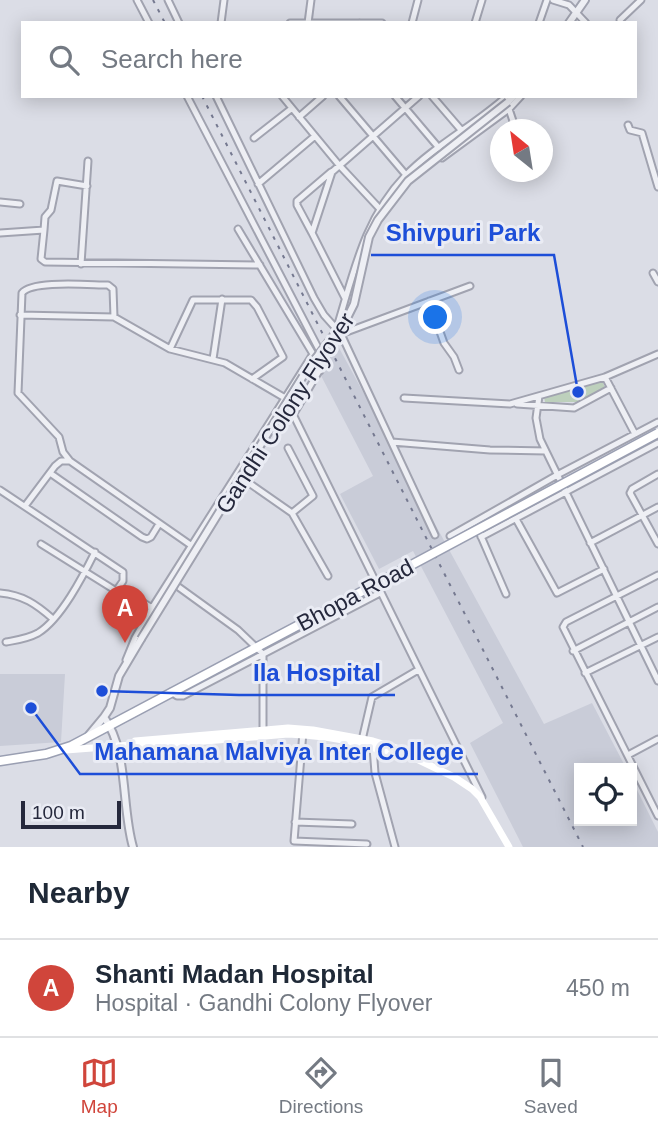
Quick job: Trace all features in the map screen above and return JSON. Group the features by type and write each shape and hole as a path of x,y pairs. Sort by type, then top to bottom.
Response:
{"main road":[{"name":"Bhopa Road","path":"0,760 63,750 86,739 658,433"},
{"path":"63,750 263,730 303,732 361,741 398,754 404,753 464,782 487,806 509,847"},
{"path":"131,744 134,747 303,732"}],"street":[{"path":"137,0 148,21"},
{"path":"168,0 178,21"},
{"path":"220,21 224,0"},
{"path":"308,21 311,0"},
{"path":"413,21 418,0"},
{"path":"476,21 482,0"},
{"path":"540,21 547,0"},
{"path":"553,0 569,5 584,21"},
{"path":"570,21 585,0"},
{"path":"620,20 642,0"},
{"path":"188,98 325,361 293,415"},
{"path":"217,98 314,298 324,315 341,334 435,535"},
{"path":"283,98 379,208"},
{"path":"299,117 321,98"},
{"path":"341,98 406,175"},
{"path":"397,98 439,148"},
{"path":"345,299 297,201 417,98"},
{"path":"434,98 462,131"},
{"path":"337,327 366,233 379,208 406,175 462,131 508,102"},
{"path":"508,102 513,119"},
{"path":"425,170 508,102"},
{"name":"Gandhi Colony Flyover","path":"86,739 110,708 120,676 141,639 308,369 347,318 354,304 369,237 378,220 414,176 508,102"},
{"path":"254,138 291,109"},
{"path":"628,125 630,130 642,133 658,187"},
{"path":"258,184 315,136"},
{"path":"81,264 88,161"},
{"path":"312,233 332,172"},
{"path":"87,186 57,181 51,210 45,217 41,256 43,261 81,264 260,265"},
{"path":"0,202 20,204"},
{"path":"237,229 313,354 320,371"},
{"path":"0,233 44,230"},
{"path":"653,273 658,282"},
{"path":"114,317 115,295 113,289 107,285 57,284 28,287 22,293 18,393 59,437 63,452 70,460 192,546"},
{"path":"341,334 470,286"},
{"path":"213,359 222,299"},
{"path":"170,349 193,300 246,299 254,303 282,355 282,359 252,379"},
{"path":"429,301 444,343 459,370"},
{"path":"20,316 114,317 170,349 225,363 285,398 487,806"},
{"path":"120,676 135,638 152,608 171,582 313,354"},
{"path":"510,404 605,377 658,354"},
{"path":"605,377 635,434"},
{"path":"404,398 574,408 611,388"},
{"path":"539,396 536,423 546,451 658,681"},
{"path":"450,536 658,422"},
{"path":"391,441 490,450 546,451"},
{"path":"481,537 658,443"},
{"path":"288,448 313,496 292,513"},
{"path":"25,506 58,462 70,460"},
{"path":"50,472 147,539 159,524"},
{"path":"658,474 630,491 658,544"},
{"path":"236,475 292,513 328,576"},
{"path":"0,490 123,572 123,581 116,591"},
{"path":"590,542 658,507"},
{"path":"516,519 557,593 604,569"},
{"path":"475,522 506,593"},
{"path":"41,544 116,591 134,597 152,608"},
{"path":"6,642 36,634 53,619 95,552"},
{"path":"658,575 564,624 563,629 658,816"},
{"path":"171,582 257,646 263,654 263,730"},
{"path":"0,593 13,594 28,600 53,619"},
{"path":"171,692 183,696 380,593"},
{"path":"573,651 658,607"},
{"path":"585,673 658,636"},
{"path":"361,741 372,697 418,670"},
{"path":"104,718 118,745 126,817 133,847"},
{"path":"303,732 295,842 367,844"},
{"path":"628,755 658,740"},
{"path":"373,744 375,773 395,847"},
{"path":"295,822 352,824"}],"shaded area":[{"path":"338,346 544,724 592,703 623,763 574,763 574,826 637,826 637,790 658,832 658,847 523,847 470,743 503,723 413,551 379,569 340,494 373,476 316,366"},
{"path":"0,674 65,674 61,742 0,746"}],"green space":[{"path":"602,380 605,388 578,402 545,402 544,397"}],"railway":[{"path":"153,0 164,21"},
{"path":"203,98 583,847"}],"place":[{"name":"Shivpuri Park","path":"578,392"},
{"name":"Shanti Madan Hospital","path":"125,643"},
{"name":"Ila Hospital","path":"102,691"},
{"name":"Mahamana Malviya Inter College","path":"31,708"}]}
